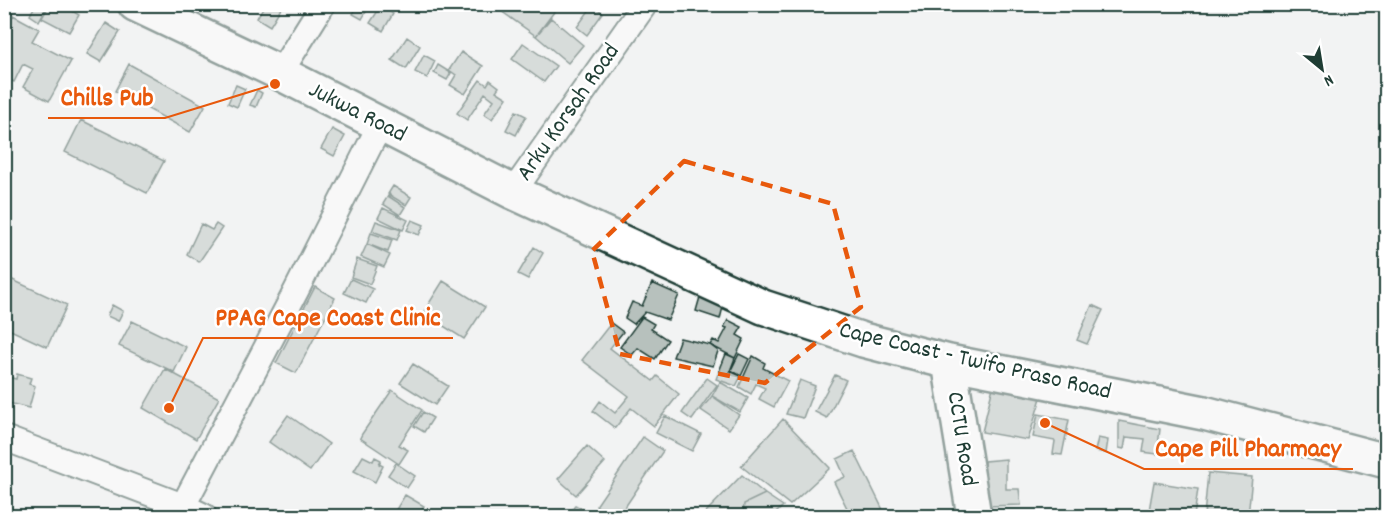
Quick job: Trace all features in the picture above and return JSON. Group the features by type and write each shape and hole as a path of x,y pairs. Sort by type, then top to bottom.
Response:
{"main road":[{"name":"Jukwa Road","path":"135,4 280,73 513,192"},
{"name":"Cape Coast - Twifo Praso Road","path":"513,192 763,307 863,340 950,362 1204,412 1386,461"},
{"name":"CCTU Road","path":"950,362 974,516"}],"street":[{"path":"280,73 323,4"},
{"name":"Arku Korsah Road","path":"513,192 645,4"},
{"path":"4,438 198,514 296,291 380,125"}],"highlighted area":[{"path":"684,161 833,204 861,307 765,383 620,354 592,251"}],"building":[{"path":"36,4 48,4 39,21 30,15"},
{"path":"50,4 61,4 79,15 69,32 42,18"},
{"path":"265,4 282,6 270,26 257,18"},
{"path":"495,4 560,4 536,36 494,6"},
{"path":"593,5 603,13 587,35 577,27"},
{"path":"381,6 393,14 383,31 370,23"},
{"path":"357,7 366,12 362,19 353,14"},
{"path":"13,15 39,29 32,41 71,61 49,101 23,87 33,69 23,64 14,82 4,77 4,31"},
{"path":"551,18 583,45 568,63 536,36"},
{"path":"106,23 120,32 101,62 87,54"},
{"path":"407,37 420,46 406,69 392,60"},
{"path":"523,43 556,66 544,82 512,59"},
{"path":"461,52 483,66 465,94 450,85 456,75 449,70"},
{"path":"424,55 435,61 427,78 415,72"},
{"path":"129,64 205,106 190,132 115,91"},
{"path":"438,65 451,73 447,80 434,73"},
{"path":"480,80 487,85 490,80 499,87 496,91 507,98 492,119 484,114 494,100 485,93 467,120 457,113"},
{"path":"236,85 245,89 237,107 228,103"},
{"path":"257,90 262,93 256,107 250,105"},
{"path":"516,111 526,116 516,135 506,130"},
{"path":"81,120 164,161 147,193 65,152"},
{"path":"332,129 345,136 334,156 321,149"},
{"path":"393,186 411,197 406,205 388,194"},
{"path":"388,196 405,207 400,215 383,204"},
{"path":"383,208 408,220 403,230 378,218"},
{"path":"412,220 424,225 419,235 407,230"},
{"path":"376,221 401,230 397,240 372,231"},
{"path":"201,224 212,230 216,224 222,228 199,262 187,254"},
{"path":"371,233 392,240 388,252 367,244"},
{"path":"367,244 390,255 384,267 361,257"},
{"path":"534,247 543,253 528,279 518,274"},
{"path":"357,259 377,266 370,284 351,277"},
{"path":"4,276 67,305 47,347 4,327"},
{"path":"351,279 373,289 366,303 344,293"},
{"path":"443,281 485,307 464,339 423,313"},
{"path":"652,283 679,295 668,320 645,312 634,324 625,318 632,302 642,306"},
{"path":"315,287 335,298 296,373 276,363"},
{"path":"700,297 724,303 720,319 696,311"},
{"path":"112,305 123,311 118,321 107,316"},
{"path":"1092,305 1103,310 1087,344 1077,340"},
{"path":"642,317 654,324 651,329 668,340 655,359 638,348 632,355 620,347"},
{"path":"728,320 742,327 737,335 744,339 735,358 710,345 713,340 719,343 727,328 724,327"},
{"path":"132,321 186,347 174,372 119,346"},
{"path":"611,323 623,332 610,348 653,381 657,376 679,394 654,426 631,408 615,428 593,411 600,401 615,413 629,396 582,360"},
{"path":"680,338 710,345 718,351 713,366 673,357"},
{"path":"726,354 735,358 730,371 741,376 736,386 716,379"},
{"path":"739,354 749,359 741,376 731,370"},
{"path":"753,356 765,363 763,368 788,381 774,407 759,399 765,388 756,384 751,394 739,387"},
{"path":"413,364 448,386 435,405 400,383"},
{"path":"165,369 219,398 196,439 143,408"},
{"path":"17,374 31,378 29,384 35,386 29,408 4,402 4,376 16,379"},
{"path":"835,375 846,380 827,418 815,412"},
{"path":"707,378 717,385 692,420 682,413"},
{"path":"800,380 815,386 803,418 786,414"},
{"path":"720,382 748,398 740,412 712,396"},
{"path":"1015,384 1045,385 1028,440 982,432 993,387 1013,392"},
{"path":"392,390 422,410 399,445 408,450 399,464 360,438"},
{"path":"712,396 739,415 729,429 701,410"},
{"path":"423,412 433,418 424,432 414,426"},
{"path":"1038,414 1069,420 1062,455 1053,454 1055,441 1033,437"},
{"path":"288,415 329,444 310,471 269,442"},
{"path":"665,416 701,434 692,451 656,433"},
{"path":"783,419 830,468 790,505 741,466"},
{"path":"1119,421 1160,429 1157,454 1143,452 1145,439 1126,437 1124,449 1119,448"},
{"path":"643,437 663,451 619,516 612,516 596,506"},
{"path":"1098,438 1108,440 1106,453 1095,451"},
{"path":"587,446 605,462 576,495 558,479"},
{"path":"854,451 886,516 851,516 834,482 845,477 837,459"},
{"path":"363,456 373,461 375,457 381,460 379,464 383,466 375,482 354,471"},
{"path":"1006,459 1006,489 1019,489 1021,505 987,506 984,461"},
{"path":"396,463 415,476 407,488 388,475"},
{"path":"1208,473 1252,477 1248,516 1204,516"},
{"path":"742,475 765,494 744,504 743,516 702,516"},
{"path":"1154,482 1198,489 1194,516 1148,516"},
{"path":"765,494 783,506 773,516 743,516 744,504"},
{"path":"405,495 424,506 418,516 392,516"},
{"path":"575,505 596,516 570,515"}],"place":[{"name":"Chills Pub","path":"275,84"},
{"name":"PPAG Cape Coast Clinic","path":"169,408"},
{"name":"Cape Pill Pharmacy","path":"1045,423"}]}
